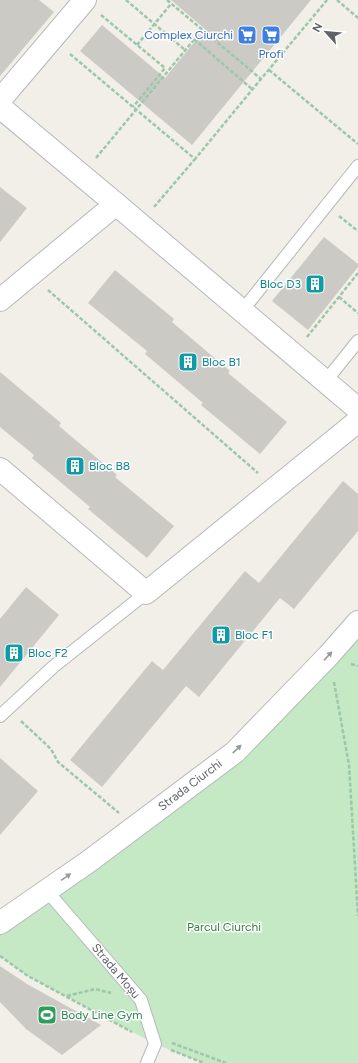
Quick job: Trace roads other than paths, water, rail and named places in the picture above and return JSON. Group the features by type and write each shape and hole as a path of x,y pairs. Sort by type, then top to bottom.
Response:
{"street":[{"path":"0,100 85,1"},
{"path":"0,107 358,409"},
{"path":"0,300 116,204"},
{"path":"0,469 146,593 358,421"},
{"name":"Strada Ciurchi","path":"0,923 136,827 235,752 329,655 358,622"}],"lane":[{"path":"242,311 358,166"},
{"path":"325,382 358,342"},
{"path":"3,712 53,666 146,593"},
{"name":"Strada Moșu","path":"47,891 141,1000 155,1044 147,1063"}],"place":[{"name":"Complex Ciurchi","path":"247,35"},
{"name":"Profi","path":"271,35"},
{"name":"Bloc D3","path":"315,284"},
{"name":"Bloc B1","path":"188,362"},
{"name":"Bloc B8","path":"75,466"},
{"name":"Bloc F1","path":"221,635"},
{"name":"Bloc F2","path":"14,653"},
{"name":"Body Line Gym","path":"47,1015"}],"park label":[{"name":"Parcul Ciurchi","path":"224,927"}]}
